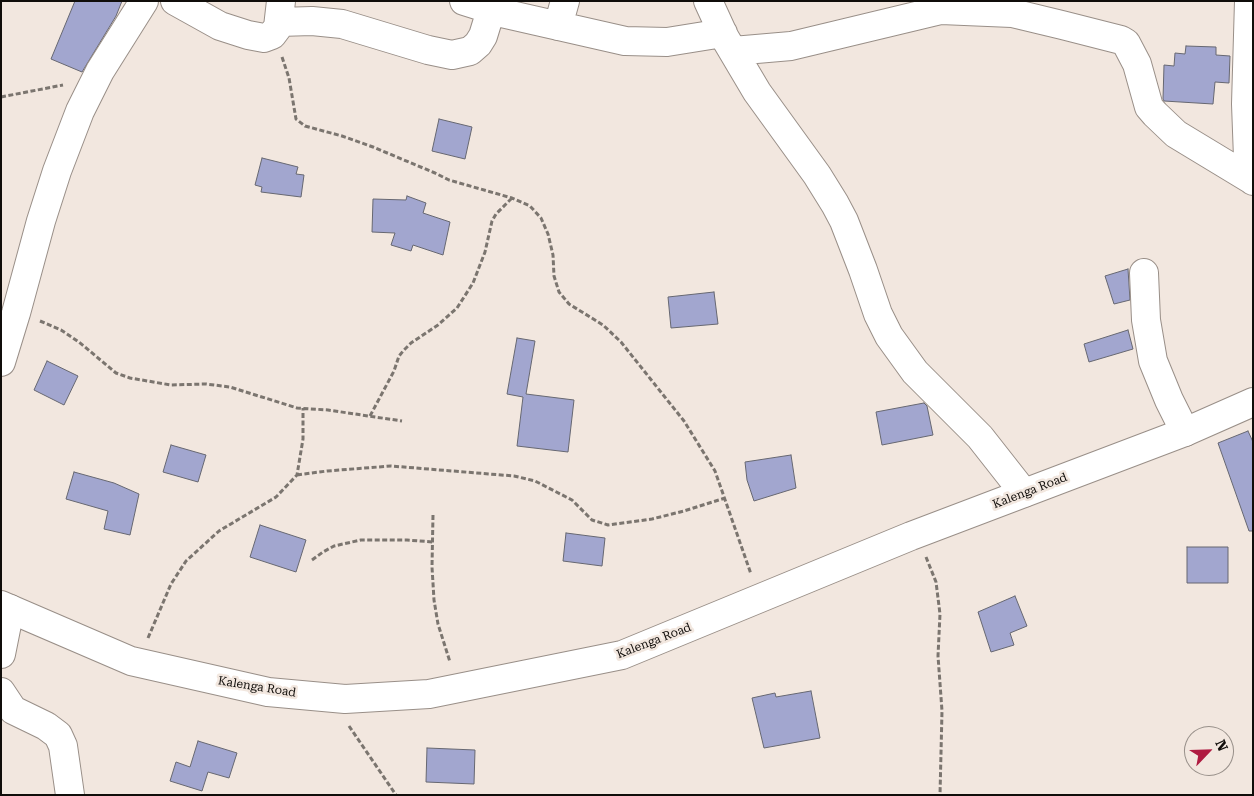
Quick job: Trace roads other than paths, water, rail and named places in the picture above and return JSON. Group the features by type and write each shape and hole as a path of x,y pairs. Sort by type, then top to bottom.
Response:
{"street":[{"path":"1,362 41,220 80,111 95,80 144,1"},
{"path":"175,1 220,26 264,38 278,19 312,21 342,24 428,50 452,55 470,51 478,44 483,36 491,10"},
{"path":"464,1 491,10 562,14 625,41 728,42 791,46 931,6 1012,14 1121,40 1126,43 1138,64 1149,106 1155,114 1176,134 1252,181"},
{"path":"708,1 756,92 818,175 835,204 844,221 878,314 889,336 915,372 980,437 1024,493"},
{"path":"1249,1 1246,104 1248,158 1252,181"},
{"path":"1144,273 1146,320 1153,361 1185,432"},
{"name":"Kalenga Road","path":"6,607 137,662 268,692 332,698 429,694 622,655 911,536 1185,432 1253,402"},
{"path":"1,654 6,607"},
{"path":"1,692 13,710 46,726 58,735 63,746 70,795"}]}
